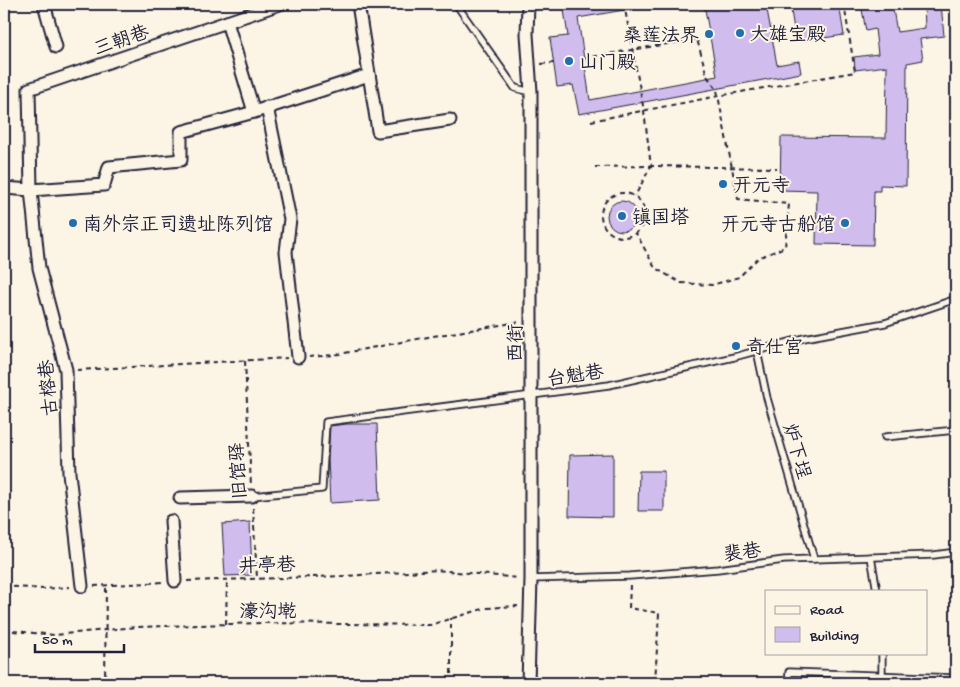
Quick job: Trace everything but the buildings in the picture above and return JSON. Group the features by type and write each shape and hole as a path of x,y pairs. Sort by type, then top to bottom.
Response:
{"street":[{"path":"44,4 56,47"},
{"name":"三朝巷","path":"29,89 280,4"},
{"path":"358,4 378,131 450,120"},
{"name":"西街","path":"528,4 527,34 531,92 531,579 528,683"},
{"path":"227,22 254,112"},
{"path":"4,188 31,190 104,185 109,167 181,160 181,132 254,112 369,75"},
{"name":"古榕巷","path":"29,89 31,190 38,268 66,370 69,474 82,586"},
{"path":"267,108 290,219 286,252 298,357"},
{"path":"180,498 252,496"},
{"path":"171,521 175,582"}],"lane":[{"path":"456,4 515,88 531,92"},
{"name":"台魁巷","path":"252,496 322,489 326,422 609,385 757,351 804,338 885,323 956,299"},
{"name":"炉下埕","path":"757,351 767,398 814,559"},
{"path":"885,437 956,430"},
{"name":"裴巷","path":"531,579 630,576 718,569 784,560 934,555 956,552"},
{"path":"871,556 877,590"},
{"path":"882,654 882,675"},
{"path":"788,683 789,672 956,678"}],"path":[{"path":"624,4 631,50 644,111 651,166 635,196"},
{"path":"591,121 855,72 844,4"},
{"path":"584,58 697,39 707,76 717,90 738,199 789,204 785,247 758,258 739,277 712,284 681,283 655,268 636,233"},
{"path":"595,167 777,168"},
{"path":"628,193 640,201 646,214 641,228 636,233 629,237 615,236 604,226 601,212 603,205 614,195 628,193"},
{"name":"旧馆驿","path":"245,361 257,579"},
{"name":"井亭巷","path":"4,586 43,589 437,570 531,579"},
{"path":"630,576 629,608 659,614 655,683"},
{"path":"226,580 226,624"},
{"path":"105,683 106,586"},
{"name":"濠沟墘","path":"4,630 54,635 136,627 261,623 430,625 486,608 530,606"},
{"path":"451,618 451,683"}],"place":[{"name":"大雄宝殿","path":"740,33"},
{"name":"桑莲法界","path":"709,34"},
{"name":"山门殿","path":"569,61"},
{"name":"开元寺","path":"723,184"},
{"name":"镇国塔","path":"622,216"},
{"name":"南外宗正司遗址陈列馆","path":"73,223"},
{"name":"开元寺古船馆","path":"845,223"},
{"name":"奇仕宫","path":"736,346"}]}
